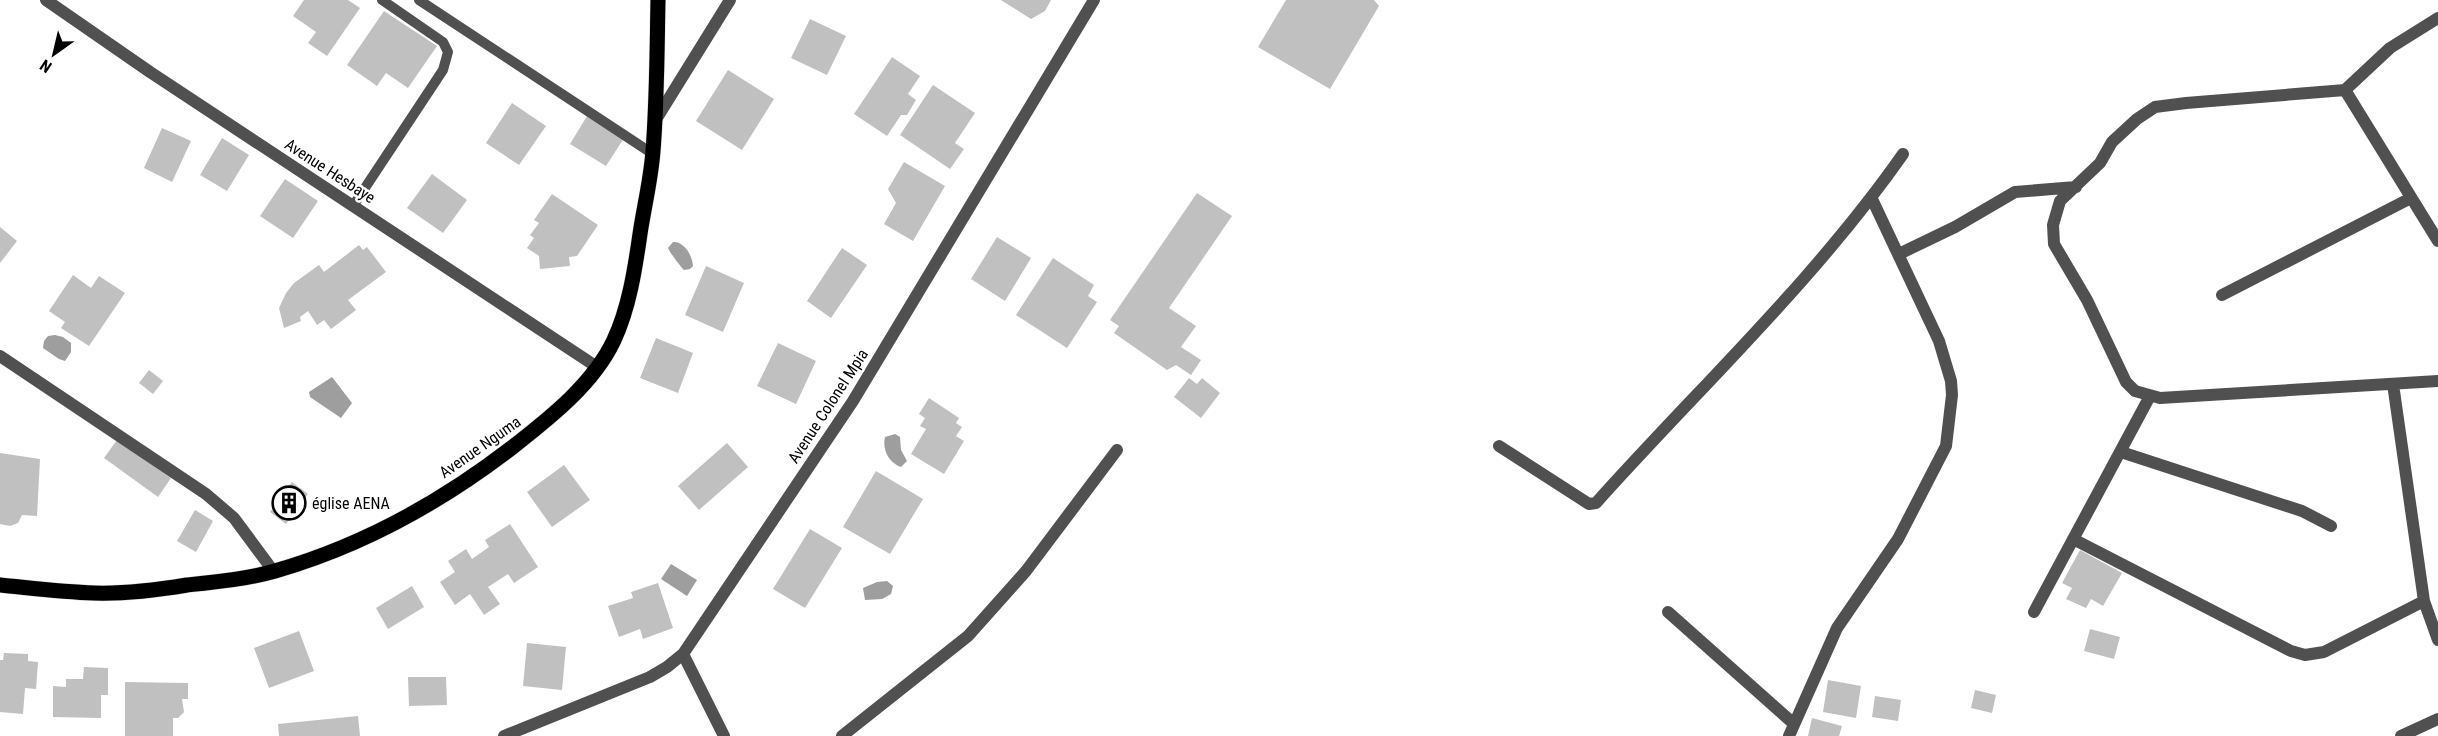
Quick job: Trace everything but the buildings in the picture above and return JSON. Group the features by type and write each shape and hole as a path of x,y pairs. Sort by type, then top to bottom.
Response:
{"main road":[{"name":"Avenue Nguma","path":"0,585 94,593 123,592 222,581 274,572 384,530 421,509 497,459 538,427 585,382 597,367 614,340 622,318 638,251 653,154 659,55 658,0"}],"street":[{"name":"Avenue Hesbaye","path":"46,0 150,72 597,367"},
{"path":"655,121 730,0"},
{"name":"Avenue Colonel Mpia","path":"504,736 650,677 667,667 682,654 854,401 1094,0"},
{"path":"2437,22 2390,48 2345,90 2156,107 2137,119 2112,142 2100,163 2060,201 2053,225 2054,244 2087,300 2126,382 2136,391 2150,396 2438,381"},
{"path":"2345,90 2438,241"},
{"path":"1499,446 1589,504 1596,503 1764,323 1872,199 1903,154"},
{"path":"1899,254 1955,227 2015,192 2076,187"},
{"path":"2222,295 2411,198"},
{"path":"1668,612 1791,730 1838,628 1898,539 1946,446 1952,395 1951,381 1939,341 1872,199"},
{"path":"0,356 206,494 234,518 274,572"},
{"path":"2393,384 2424,601 2438,640"},
{"path":"2034,612 2150,396"},
{"path":"842,736 968,636 1026,571 1117,450"},
{"path":"2121,452 2302,511 2331,526"},
{"path":"2073,539 2291,651 2305,655 2324,652 2424,601"},
{"path":"682,654 724,736"},
{"path":"2401,736 2438,719"}],"lane":[{"path":"353,206 443,70 448,52 443,42 382,0"},
{"path":"419,0 653,154"}],"shaded area":[{"path":"673,242 681,244 687,250 693,266 690,269 684,270 671,253 668,248"},
{"path":"55,335 71,343 71,352 65,361 43,348 48,336"},
{"path":"332,377 352,403 341,418 310,397 309,392"},
{"path":"895,434 900,437 901,450 907,461 901,467 890,459 885,447 885,437"},
{"path":"671,564 697,580 687,596 661,579"},
{"path":"887,581 893,586 891,594 882,599 865,600 863,588 877,582"}],"place":[{"name":"église AENA","path":"289,503"}]}
